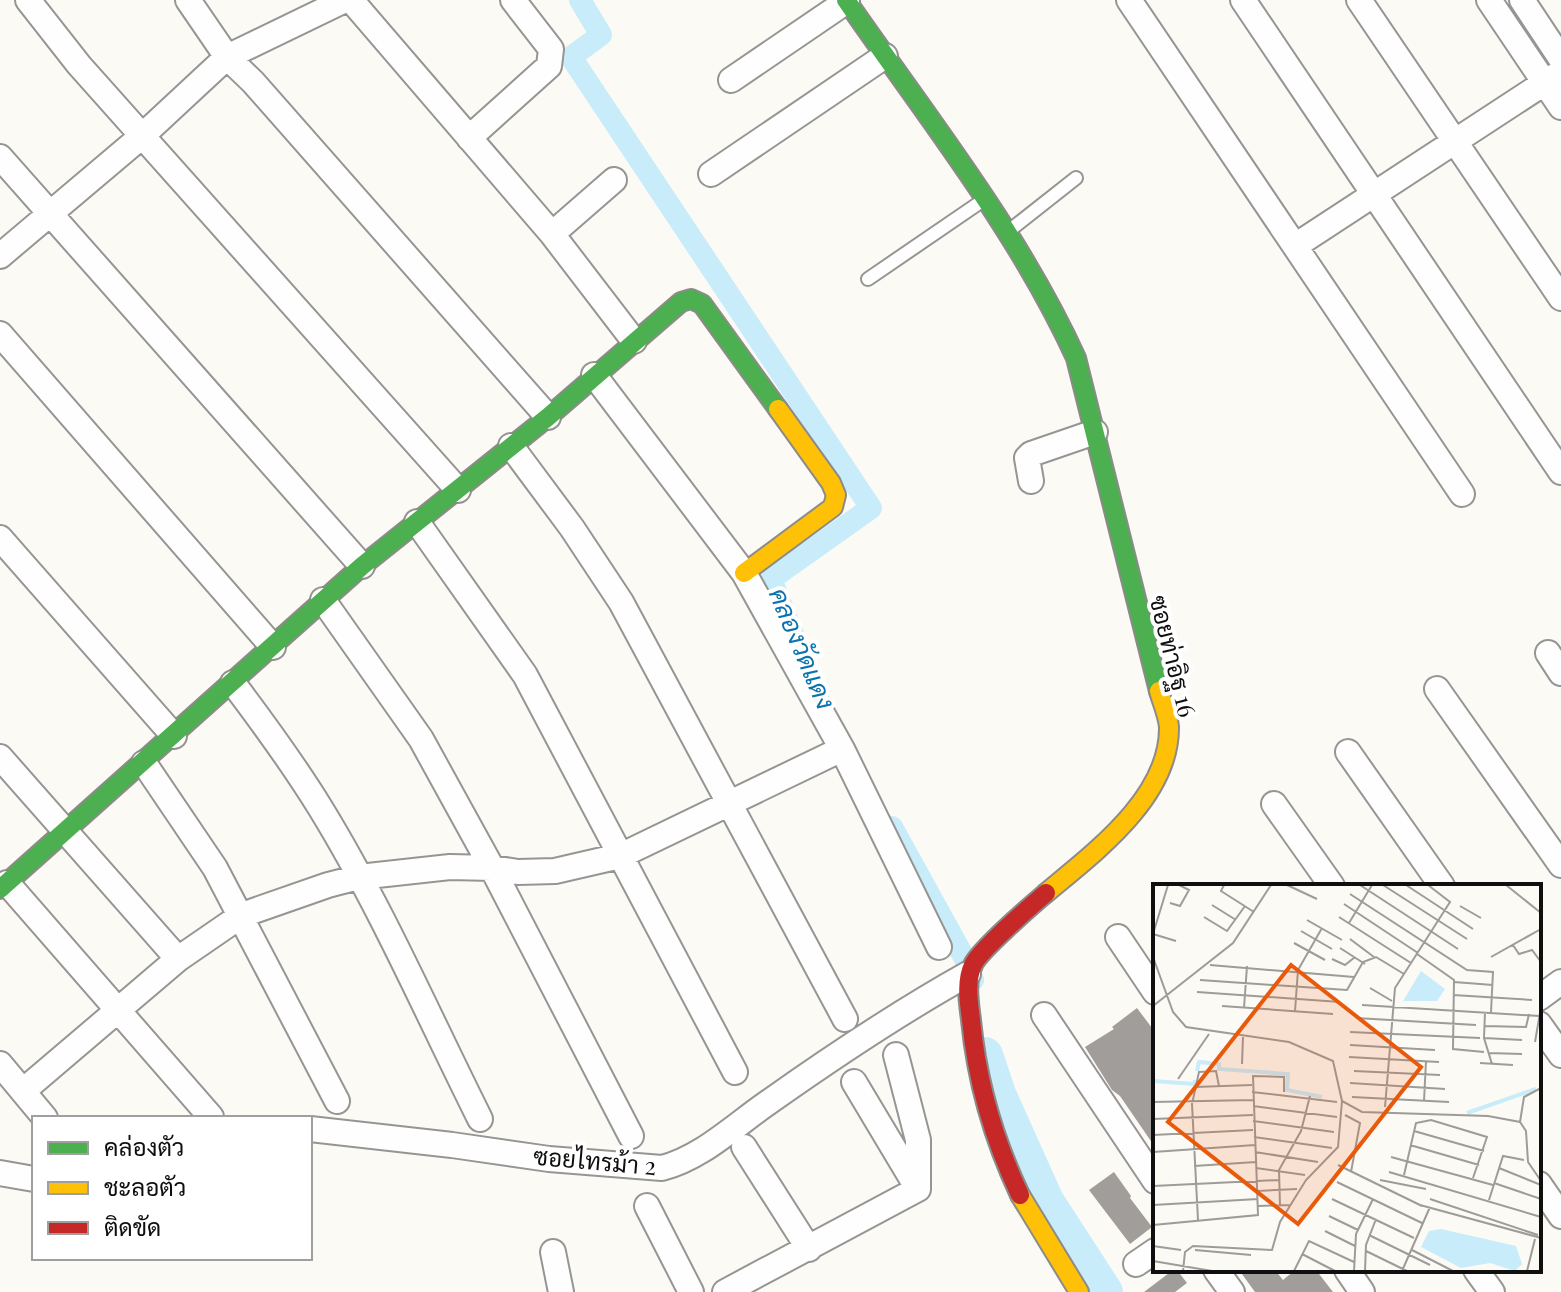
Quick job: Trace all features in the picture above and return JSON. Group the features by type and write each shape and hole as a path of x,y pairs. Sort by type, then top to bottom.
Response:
{"street":[{"path":"28,0 79,65 458,490"},
{"path":"188,0 227,57 253,82 548,417"},
{"path":"0,256 142,136 227,57 345,0"},
{"path":"351,0 552,234 634,341"},
{"path":"469,138 549,66 551,49 513,0"},
{"path":"731,80 846,0"},
{"name":"ซอยท่าอิฐ 16","path":"846,0 1007,232 1053,308 1076,358 1150,661 1169,725 1165,761 1148,795 1100,848 1034,903 974,962 968,974"},
{"path":"1129,0 1462,494"},
{"path":"1243,0 1561,472"},
{"path":"1359,0 1561,298"},
{"path":"1489,0 1553,77 1561,107"},
{"path":"1522,0 1561,59"},
{"path":"711,174 885,56"},
{"path":"1295,246 1553,77"},
{"path":"0,157 362,566"},
{"path":"552,234 614,180"},
{"path":"210,1116 3,886 362,566 548,417 681,302 691,299 702,304 831,483 836,495 833,507 744,573"},
{"path":"0,334 273,647"},
{"path":"594,375 744,573 842,749 939,947"},
{"path":"1031,481 1027,465 1031,454 1095,432"},
{"path":"511,446 572,528 621,602 845,1019"},
{"path":"417,522 525,675 735,1072"},
{"path":"0,538 174,736"},
{"path":"323,600 421,739 492,868 631,1136"},
{"path":"233,683 291,762 359,877 480,1119"},
{"path":"1437,689 1561,865"},
{"path":"23,1091 178,959 242,915 359,877 413,869 555,871 620,856 842,749"},
{"path":"1348,752 1441,884"},
{"path":"0,757 178,959"},
{"path":"144,763 215,868 242,915 337,1101"},
{"path":"1274,804 1331,884"},
{"path":"1118,937 1153,989"},
{"path":"968,974 972,1047 981,1098 997,1151 1026,1209 1079,1292"},
{"name":"ซอยไทรม้า 2","path":"312,1129 549,1159 662,1168 701,1150 766,1103 931,994 968,974"},
{"path":"1541,997 1561,982"},
{"path":"1044,1015 1153,1178"},
{"path":"1541,1027 1561,1055"},
{"path":"896,1055 918,1140 918,1189"},
{"path":"0,1064 43,1116"},
{"path":"854,1082 918,1189"},
{"path":"744,1147 809,1249"},
{"path":"0,1173 32,1179"},
{"path":"1541,1187 1561,1216"},
{"path":"725,1292 918,1189"},
{"path":"647,1206 691,1292"},
{"path":"553,1252 561,1292"},
{"path":"1217,1272 1232,1292"},
{"path":"1348,1272 1362,1292"},
{"path":"1477,1272 1492,1292"}],"lane":[{"path":"1007,232 1076,178"},
{"path":"868,279 984,199"}],"building":[{"path":"1137,1008 1153,1029 1153,1144 1120,1096 1112,1090 1085,1047 1114,1029 1112,1027"},
{"path":"1114,1172 1152,1227 1130,1244 1089,1190"},
{"path":"1170,1272 1179,1272 1187,1283 1175,1292 1144,1292"},
{"path":"1240,1272 1277,1272 1283,1280 1293,1272 1318,1272 1333,1292 1255,1292"}],"waterway":[{"name":"คลองวัดแดง","path":"580,0 601,35 571,57 871,508 771,579 806,666"},
{"name":"คลองวัดแดง","path":"892,827 965,959 973,980"},
{"name":"คลองวัดแดง","path":"985,1055 998,1094 1046,1201 1105,1292"}],"traffic: fast":[{"path":"846,0 998,219 1052,310 1076,358 1159,691"},
{"path":"0,889 362,566 548,417 681,302 691,299 702,304 778,409"}],"traffic: slow":[{"path":"744,573 833,507 836,495 831,483 778,409"},
{"path":"1046,893 1107,841 1126,821 1157,777 1166,753 1169,727 1159,691"},
{"path":"1020,1195 1079,1292"}],"traffic: jam":[{"path":"1020,1195 994,1131 982,1088 968,985 977,958 1046,893"}]}
